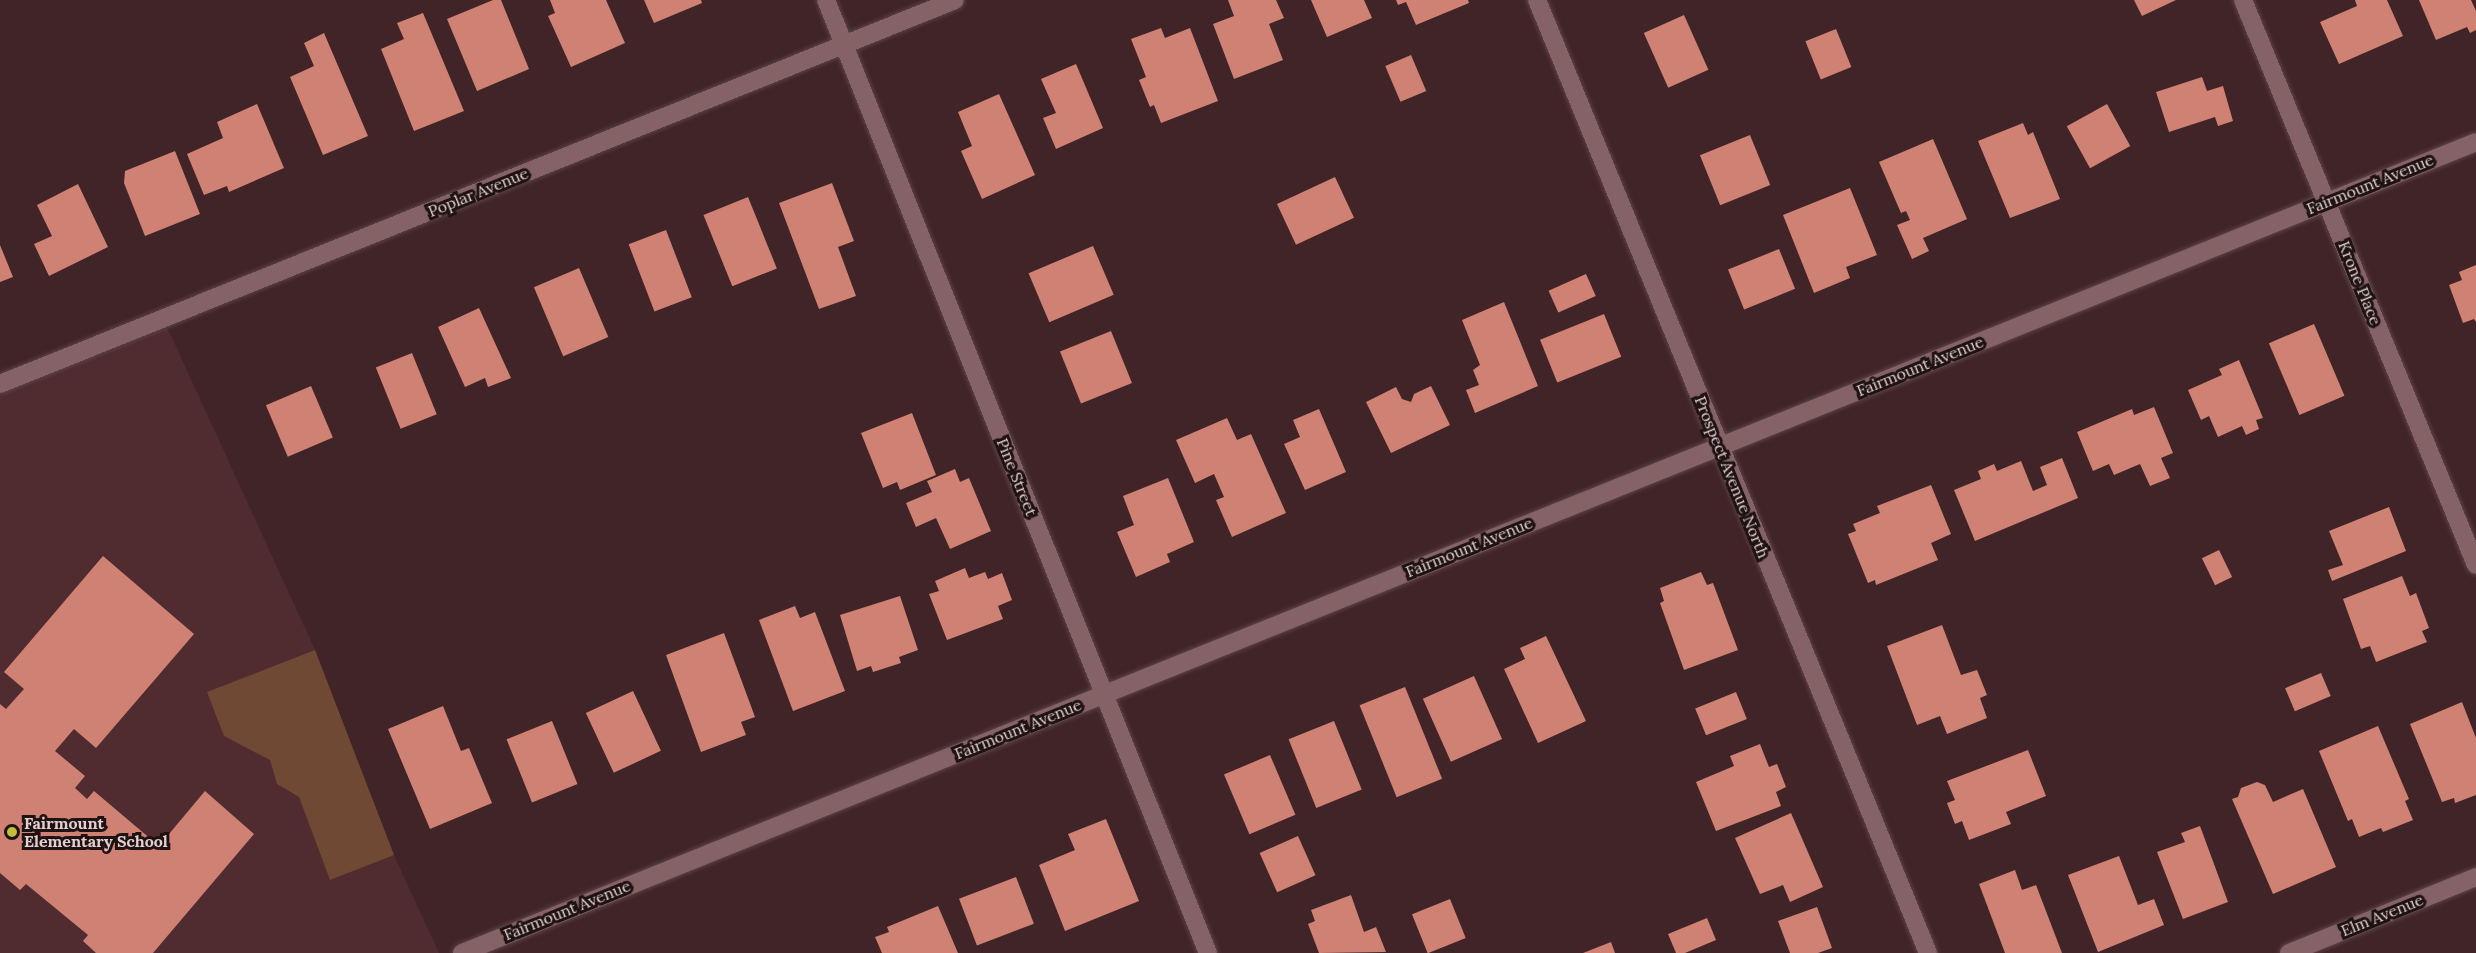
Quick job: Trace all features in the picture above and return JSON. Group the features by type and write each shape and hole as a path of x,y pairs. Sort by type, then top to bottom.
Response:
{"street":[{"name":"Pine Street","path":"826,0 1208,953"},
{"name":"Poplar Avenue","path":"0,384 955,0"},
{"name":"Prospect Avenue North","path":"1537,0 1928,953"},
{"name":"Krone Place","path":"2243,0 2476,565"},
{"name":"Fairmount Avenue","path":"462,953 2476,142"},
{"name":"Elm Avenue","path":"2289,953 2476,877"}],"shaded area":[{"path":"163,318 315,650 394,855 439,953 0,953 0,384"},
{"path":"315,650 394,855 330,880 299,797 277,784 270,760 224,736 207,692"}],"building":[{"path":"493,0 501,0 529,69 477,91 447,19"},
{"path":"550,0 606,0 625,43 571,67 548,16 555,13"},
{"path":"644,0 701,0 702,3 654,23"},
{"path":"1228,0 1276,0 1284,18 1269,24 1283,60 1234,79 1213,24 1234,16"},
{"path":"1311,0 1364,0 1372,18 1327,37"},
{"path":"1396,0 1468,0 1469,3 1416,25 1406,2 1398,5"},
{"path":"2134,0 2176,0 2142,16"},
{"path":"2355,0 2387,0 2403,36 2339,64 2320,22 2357,6"},
{"path":"2419,0 2471,0 2476,11 2476,30 2470,33 2467,27 2436,40"},
{"path":"423,13 464,111 414,131 381,49 404,39 397,23"},
{"path":"1684,15 1708,70 1668,88 1644,33"},
{"path":"1161,28 1165,38 1190,28 1218,101 1161,123 1154,105 1150,107 1139,80 1146,77 1131,39"},
{"path":"1836,29 1851,67 1821,79 1805,41"},
{"path":"324,33 368,136 323,155 290,77 314,66 304,43"},
{"path":"1411,55 1426,91 1400,102 1385,66"},
{"path":"1076,64 1103,128 1056,149 1043,118 1056,113 1041,79"},
{"path":"2202,77 2207,91 2223,86 2233,121 2218,126 2215,117 2169,132 2156,92"},
{"path":"999,94 1035,175 982,199 961,151 972,146 958,112"},
{"path":"257,104 284,168 229,192 227,186 204,195 187,154 223,138 217,122"},
{"path":"2107,104 2130,146 2090,168 2067,126"},
{"path":"2023,123 2028,135 2033,132 2060,199 2010,218 1978,141"},
{"path":"1750,135 1770,185 1720,205 1700,155"},
{"path":"1933,139 1967,219 1923,238 1929,251 1912,259 1897,225 1910,220 1906,211 1901,213 1879,162"},
{"path":"175,151 200,214 145,236 124,183 125,171"},
{"path":"1335,177 1354,218 1296,245 1277,204"},
{"path":"832,183 854,241 838,247 856,296 819,309 779,203"},
{"path":"78,184 108,247 49,276 34,244 52,236 37,205"},
{"path":"1850,188 1877,255 1846,267 1850,278 1814,293 1783,215"},
{"path":"748,197 777,268 732,286 703,215"},
{"path":"666,230 692,297 654,312 629,244"},
{"path":"0,245 13,277 0,282"},
{"path":"1093,246 1114,295 1049,322 1029,273"},
{"path":"1779,249 1795,289 1744,309 1728,270"},
{"path":"2476,265 2476,322 2474,319 2463,323 2449,285 2462,280 2459,272"},
{"path":"579,268 608,337 563,356 534,287"},
{"path":"1586,274 1596,296 1558,313 1549,291"},
{"path":"1504,302 1538,386 1475,413 1466,390 1479,385 1473,370 1480,365 1462,320"},
{"path":"479,308 511,378 488,387 485,378 465,387 438,327"},
{"path":"1604,314 1621,357 1557,382 1540,340"},
{"path":"2314,324 2344,396 2299,415 2269,343"},
{"path":"1111,331 1132,383 1081,404 1060,352"},
{"path":"412,353 437,414 401,429 376,368"},
{"path":"2239,360 2263,418 2256,420 2259,429 2246,435 2242,426 2218,437 2209,416 2201,420 2188,390 2222,375 2219,369"},
{"path":"311,386 333,438 288,457 266,405"},
{"path":"1431,386 1450,425 1391,453 1366,402 1396,387 1402,399 1411,402 1414,394"},
{"path":"2154,407 2173,453 2161,458 2170,478 2150,486 2140,464 2114,475 2109,464 2093,471 2077,432 2132,409 2134,415"},
{"path":"1319,409 1346,472 1305,490 1284,444 1300,437 1293,420"},
{"path":"912,413 936,475 900,490 897,482 883,488 861,433"},
{"path":"1227,418 1237,440 1251,434 1286,513 1232,537 1216,500 1224,497 1214,474 1195,483 1176,440"},
{"path":"2062,458 2078,498 1975,541 1954,490 1981,479 1978,471 1994,464 1997,471 2021,461 2033,491 2047,485 2040,467"},
{"path":"955,469 960,482 969,478 991,531 950,549 936,518 916,527 906,503 932,492 927,481"},
{"path":"1168,478 1194,542 1167,554 1170,562 1136,577 1117,532 1134,525 1123,496"},
{"path":"1931,485 1951,534 1931,543 1938,560 1876,585 1875,580 1868,583 1848,534 1856,531 1853,524 1880,513 1877,506"},
{"path":"2389,507 2406,551 2332,581 2328,570 2343,565 2329,531"},
{"path":"2219,550 2232,577 2215,585 2202,558"},
{"path":"103,556 194,634 96,748 74,729 55,751 85,776 75,788 87,799 94,791 159,846 205,791 254,834 153,953 96,953 83,941 88,935 26,884 20,890 0,873 0,704 6,709 24,689 4,672"},
{"path":"965,568 969,578 985,572 988,579 1002,573 1012,600 998,606 1003,619 947,640 929,594 939,591 935,581"},
{"path":"1701,572 1707,585 1713,583 1738,650 1684,670 1660,603 1664,601 1660,588"},
{"path":"2402,576 2410,596 2416,593 2429,628 2422,631 2427,642 2376,662 2370,646 2361,649 2343,599"},
{"path":"900,596 918,650 899,657 901,663 873,672 871,666 857,671 840,615"},
{"path":"795,606 800,618 815,612 845,691 793,711 759,620"},
{"path":"1942,625 1961,675 1977,670 1987,695 1980,698 1987,718 1947,734 1940,716 1917,725 1887,646"},
{"path":"724,633 755,717 741,722 746,735 701,752 666,655"},
{"path":"1546,636 1586,721 1538,743 1504,669 1525,659 1520,648"},
{"path":"2321,673 2331,696 2295,711 2285,688"},
{"path":"1474,676 1502,739 1451,762 1423,699"},
{"path":"1405,687 1442,779 1397,797 1360,705"},
{"path":"633,691 661,751 614,773 586,713"},
{"path":"1736,692 1747,719 1706,735 1695,708"},
{"path":"2462,702 2476,738 2476,795 2455,803 2454,798 2442,802 2410,724"},
{"path":"443,706 461,751 469,748 492,803 430,829 388,729"},
{"path":"552,721 577,784 532,802 507,739"},
{"path":"1334,721 1362,790 1316,808 1289,739"},
{"path":"2378,726 2409,799 2405,801 2413,820 2383,832 2381,828 2359,837 2352,819 2348,821 2319,751"},
{"path":"1760,744 1769,767 1777,764 1786,787 1776,792 1781,806 1716,831 1696,782 1734,766 1730,756"},
{"path":"2028,750 2046,796 2006,812 2011,824 1969,840 1962,821 1955,824 1947,803 1955,800 1947,781"},
{"path":"1270,755 1295,815 1249,834 1224,775"},
{"path":"2257,782 2265,785 2273,802 2303,789 2336,867 2273,894 2232,799 2238,797 2241,788"},
{"path":"1791,813 1823,887 1790,902 1783,885 1760,894 1735,838"},
{"path":"1106,819 1139,901 1065,931 1039,865 1075,850 1068,834"},
{"path":"2200,826 2228,902 2183,919 2157,852 2185,842 2181,833"},
{"path":"1298,836 1315,875 1277,892 1260,853"},
{"path":"2119,856 2138,905 2154,899 2164,925 2098,952 2068,875"},
{"path":"2015,870 2022,890 2036,885 2062,953 2005,953 1979,884"},
{"path":"1016,877 1034,924 977,946 959,899"},
{"path":"1351,895 1364,932 1376,927 1386,952 1319,953 1308,924 1315,921 1311,910"},
{"path":"1450,899 1466,938 1428,953 1412,914"},
{"path":"938,906 958,953 882,953 875,937 889,932 887,927"},
{"path":"1817,907 1832,948 1818,953 1790,953 1778,921"},
{"path":"1707,918 1716,940 1685,953 1676,953 1668,934"},
{"path":"1611,942 1615,953 1583,953"}],"place":[{"name":"Fairmount Elementary School","path":"12,832"}]}
